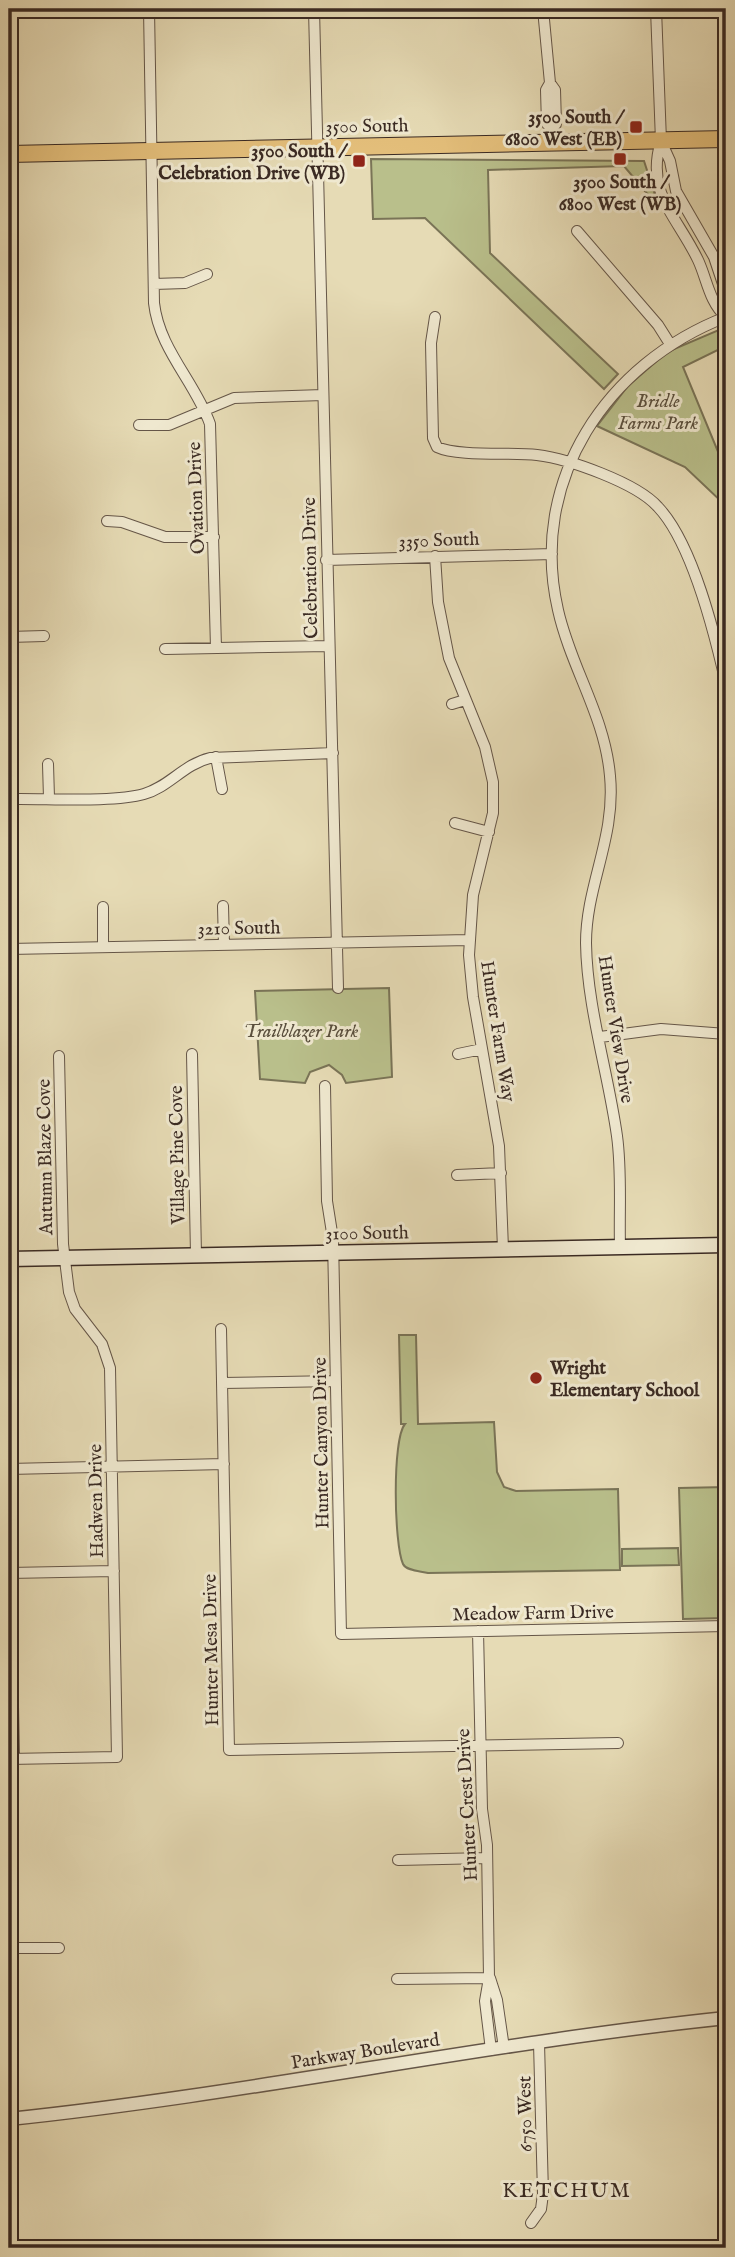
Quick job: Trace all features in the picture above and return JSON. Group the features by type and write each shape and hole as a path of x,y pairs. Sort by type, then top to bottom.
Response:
{"main road":[{"name":"3500 South","path":"9,154 317,147 551,135 661,141 726,139"},
{"name":"3100 South","path":"9,1259 726,1245"}],"street":[{"name":"Ovation Drive","path":"149,9 155,316 160,333 205,410 212,441 216,648"},
{"name":"Celebration Drive","path":"314,9 338,988"},
{"path":"543,9 550,83 546,90 547,124 551,135"},
{"path":"656,9 661,141 654,162 661,194 699,262 715,308 726,317"},
{"path":"661,141 670,161 676,191 714,257 726,293"},
{"path":"577,232 658,325 670,344"},
{"path":"154,284 185,284 207,274"},
{"path":"435,317 431,343 433,438 437,447 538,455 631,487 649,499 664,514 703,601 726,684"},
{"name":"Hunter View Drive","path":"620,1247 618,1148 588,971 586,939 592,898 608,835 611,778 600,721 558,610 552,554 556,514 569,464 593,420 617,388 670,344 726,317"},
{"path":"139,425 169,425 242,397 323,395"},
{"path":"107,521 122,522 165,537 214,537"},
{"name":"3350 South","path":"326,560 552,554"},
{"name":"Hunter Farm Way","path":"435,556 444,637 491,764 494,803 475,880 469,940 471,984 501,1173 503,1249"},
{"path":"9,637 44,636"},
{"path":"166,649 328,646"},
{"path":"452,704 465,699"},
{"path":"9,799 133,796 154,790 198,761 216,757 333,753"},
{"path":"216,757 222,789"},
{"path":"48,764 49,798"},
{"path":"455,823 489,832"},
{"path":"223,906 224,945"},
{"path":"103,907 103,947"},
{"name":"3210 South","path":"9,949 469,940"},
{"path":"600,1037 661,1029 726,1034"},
{"path":"458,1054 482,1049"},
{"name":"Village Pine Cove","path":"192,1054 196,1255"},
{"name":"Autumn Blaze Cove","path":"59,1056 65,1258"},
{"name":"Hunter Canyon Drive","path":"325,1086 327,1201 334,1252 341,1634"},
{"path":"457,1175 501,1173"},
{"name":"Hadwen Drive","path":"11,1759 117,1757 109,1362 102,1344 72,1303 65,1258"},
{"name":"Hunter Mesa Drive","path":"221,1329 229,1750 481,1745"},
{"path":"222,1383 336,1381"},
{"path":"9,1469 224,1464"},
{"path":"9,1573 114,1571"},
{"name":"Meadow Farm Drive","path":"341,1634 726,1626"},
{"name":"Hunter Crest Drive","path":"478,1631 487,1858 489,1978 485,2001 497,2049"},
{"path":"9,1692 13,1706 11,1759"},
{"path":"481,1745 618,1743"},
{"path":"398,1860 487,1858"},
{"path":"10,1873 10,1948 59,1948"},
{"path":"397,1979 489,1978"},
{"name":"Parkway Boulevard","path":"9,2119 170,2099 538,2043 726,2018"},
{"name":"6750 West","path":"531,2223 541,2209 543,2194 538,2043"}],"green space":[{"path":"371,159 644,161 655,195 649,196 624,166 488,170 490,253 618,374 604,389 425,218 373,219"},
{"name":"Bridle Farms Park","path":"721,329 726,346 683,367 721,459 726,464 726,506 685,467 597,426 628,386 667,352"},
{"name":"Trailblazer Park","path":"389,988 392,1077 346,1083 342,1075 329,1065 310,1072 305,1083 260,1079 255,991"},
{"path":"399,1335 416,1335 418,1424 494,1422 497,1472 504,1487 516,1491 618,1489 620,1570 428,1573 410,1569 403,1564 396,1515 398,1449 405,1424 401,1424"},
{"path":"726,1487 726,1618 683,1619 679,1488"},
{"path":"678,1548 679,1565 622,1566 622,1549"}],"place":[{"name":"3500 South / 6800 West (EB)","path":"636,127"},
{"name":"3500 South / 6800 West (WB)","path":"620,159"},
{"name":"3500 South / Celebration Drive (WB)","path":"359,161"},
{"name":"Wright Elementary School","path":"536,1378"}],"district":[{"name":"KETCHUM","path":"567,2190"}]}
